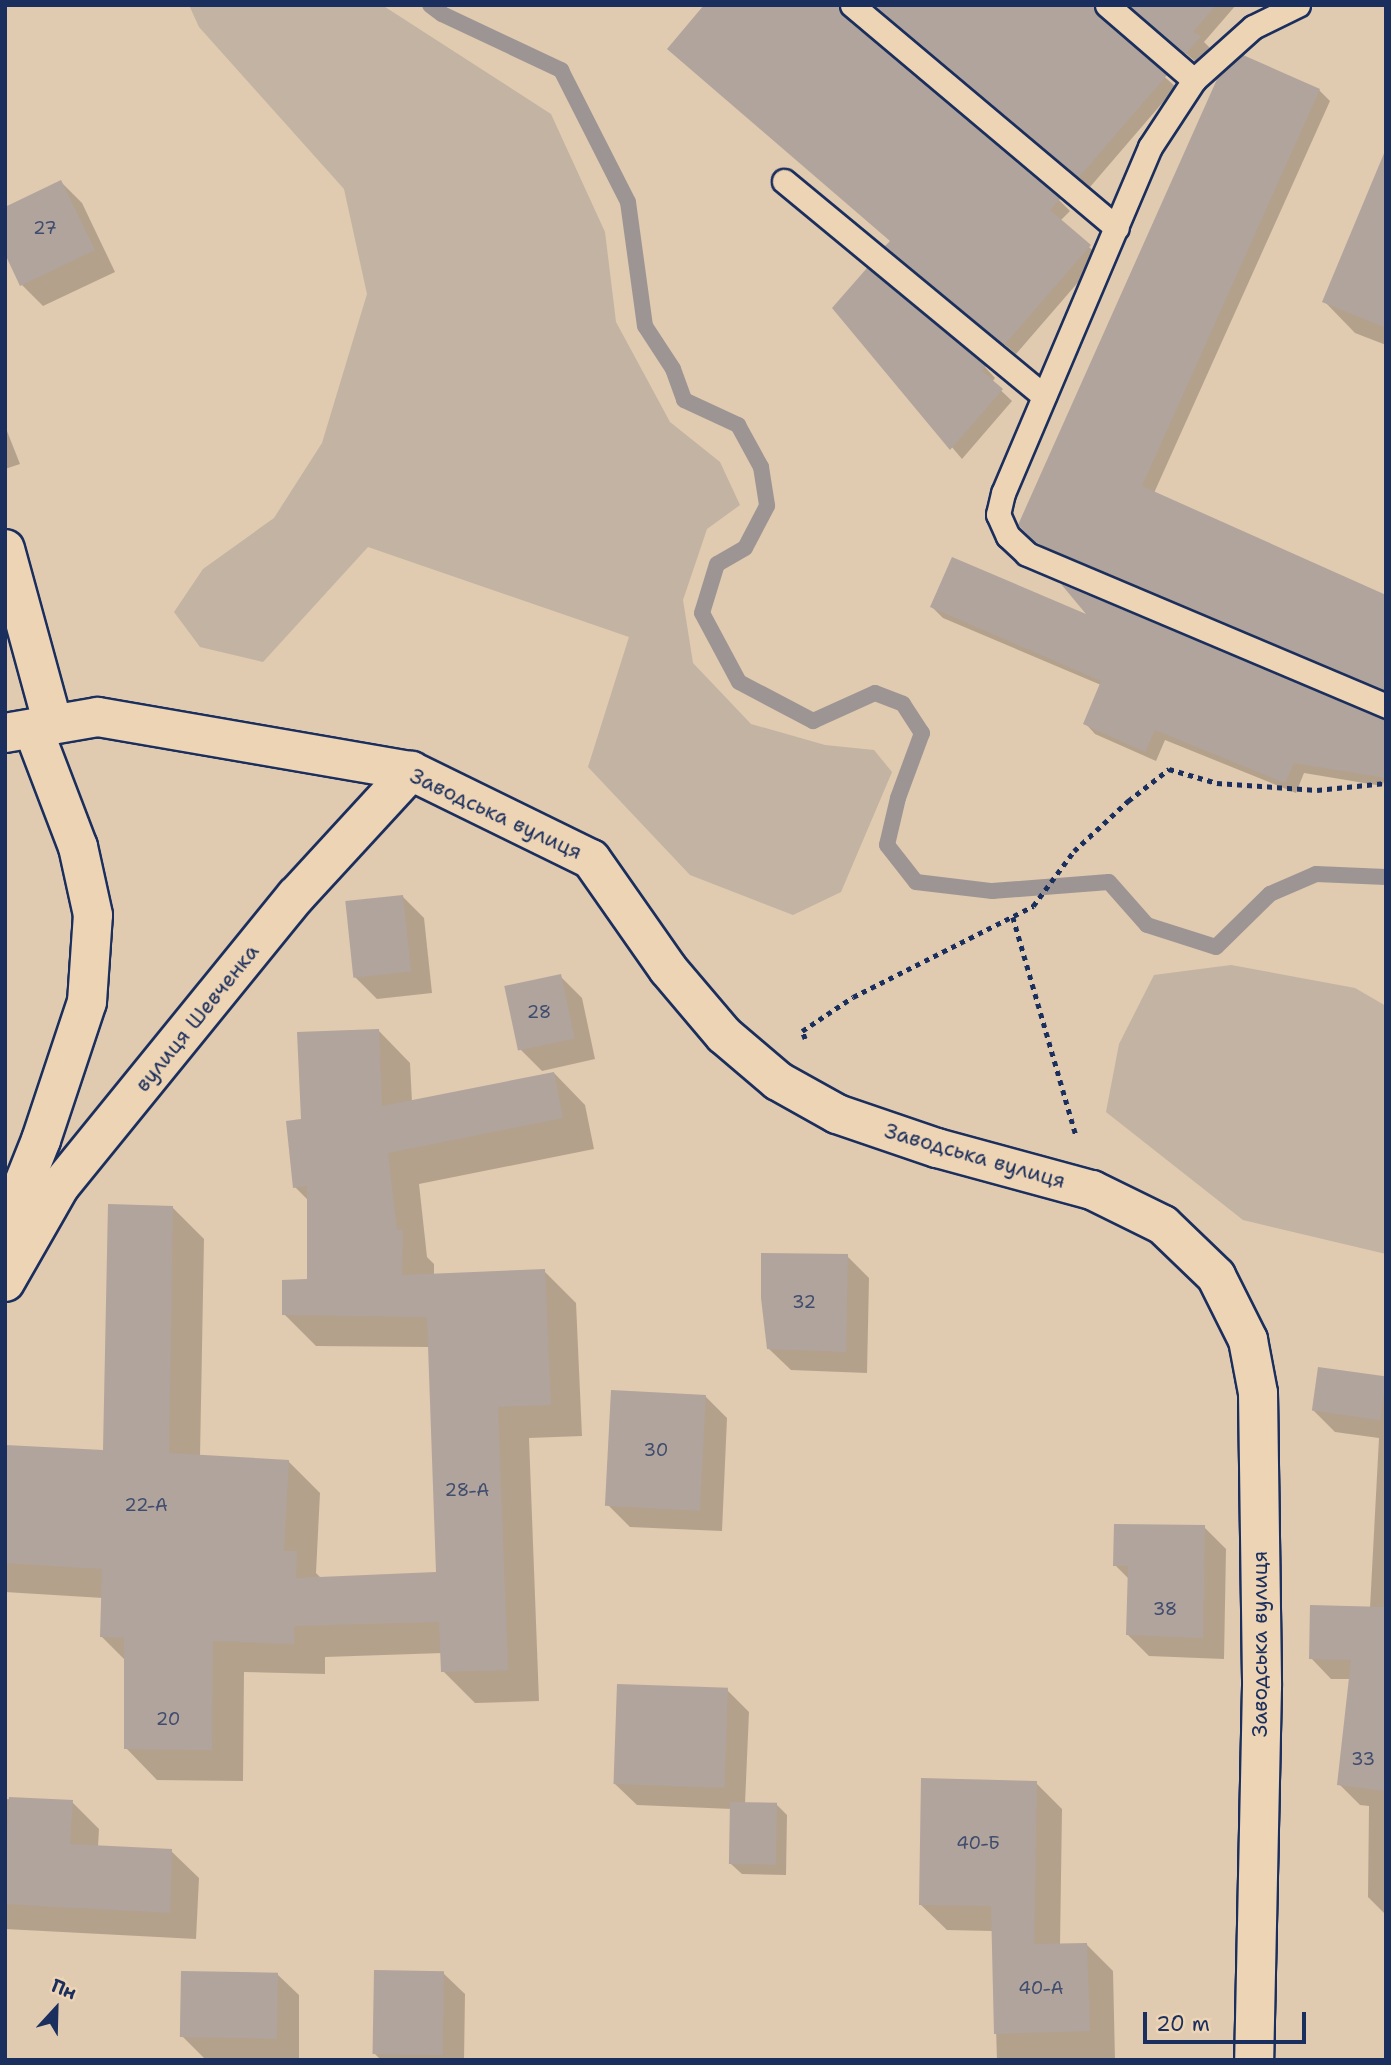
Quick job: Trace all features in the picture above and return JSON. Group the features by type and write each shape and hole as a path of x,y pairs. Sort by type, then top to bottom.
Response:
{"street":[{"path":"5,549 30,729 78,847 93,915 87,1002 41,1140 5,1230"},
{"name":"Заводська вулиця","path":"30,729 98,717 411,771 590,859 668,970 724,1035 778,1081 837,1114 862,1123 937,1148 1092,1191 1163,1225 1216,1276 1248,1340 1258,1393 1262,1686 1254,2060"},
{"name":"вулиця Шевченка","path":"5,1282 68,1175 296,896 411,771"}],"lane":[{"path":"852,5 1117,228"},
{"path":"1107,5 1194,80"},
{"path":"1298,5 1254,27 1194,80 1150,146 1003,493 999,513 1007,536 1027,554 1386,706"},
{"path":"784,181 1044,396"}],"path":[{"path":"807,1043 802,1031 853,997 1033,906 1074,851 1128,801 1169,769 1217,783 1317,790 1386,783"},
{"path":"1013,917 1092,1191"}],"shaded area":[{"path":"189,5 382,5 551,114 605,232 616,322 670,422 720,462 740,505 707,529 683,600 693,663 751,724 825,745 874,750 892,772 841,892 793,915 690,875 588,767 629,637 368,547 263,662 200,647 174,612 203,569 274,518 322,443 367,294 344,189 199,27"},
{"path":"1231,965 1355,988 1386,1006 1386,1254 1243,1220 1106,1112 1119,1044 1154,975"}],"building":[{"path":"704,5 838,5 843,16 1060,199 1050,210 1091,245 1004,345 885,246 890,241 667,49"},
{"path":"874,5 1093,5 1098,16 1167,75 1079,177"},
{"path":"1129,5 1216,5 1193,32 1201,36 1185,54"},
{"path":"1243,55 1320,89 1142,486 1386,595 1386,691 1035,542 1018,525 1218,77"},
{"path":"1386,151 1386,328 1322,302"},
{"path":"61,180 95,250 20,286 5,254 5,207"},
{"path":"867,268 986,366 982,371 1003,389 950,450 832,308"},
{"path":"952,557 1086,614 1061,584 1386,720 1386,778 1294,763 1285,783 1155,730 1145,752 1083,724 1101,681 930,607"},
{"path":"403,895 411,972 353,978 345,901"},
{"path":"561,974 575,1039 518,1051 504,986"},
{"path":"379,1029 382,1106 554,1072 563,1118 388,1153 397,1230 403,1230 402,1275 545,1269 551,1405 498,1407 508,1670 441,1672 439,1622 294,1626 294,1644 213,1641 212,1750 124,1749 124,1638 100,1637 102,1569 5,1563 5,1445 103,1450 108,1204 173,1206 169,1453 289,1460 284,1551 297,1551 296,1578 436,1572 427,1317 282,1315 282,1280 307,1279 307,1186 293,1188 286,1121 301,1119 297,1032"},
{"path":"761,1253 848,1254 846,1352 767,1349 761,1298"},
{"path":"1318,1367 1386,1377 1380,1420 1312,1411"},
{"path":"611,1390 706,1395 700,1511 605,1506"},
{"path":"1114,1524 1205,1525 1203,1638 1126,1635 1128,1566 1113,1566"},
{"path":"1310,1605 1386,1607 1386,1791 1337,1785 1351,1660 1309,1659"},
{"path":"617,1684 728,1688 724,1788 614,1784"},
{"path":"921,1778 1037,1781 1034,1944 1087,1943 1090,2031 994,2034 991,1906 919,1905"},
{"path":"9,1797 73,1800 70,1844 172,1849 170,1913 5,1904"},
{"path":"730,1802 777,1803 776,1865 729,1864"},
{"path":"374,1970 444,1971 443,2055 373,2054"},
{"path":"181,1971 278,1973 277,2039 180,2037"}],"waterway":[{"path":"430,5 442,14 561,70 628,202 645,326 673,369 684,400 738,425 761,467 767,506 745,548 717,564 702,613 739,682 813,721 875,693 903,704 922,733 898,798 887,845 916,882 992,891 1109,882 1147,925 1216,947 1270,894 1316,874 1386,877"}]}
